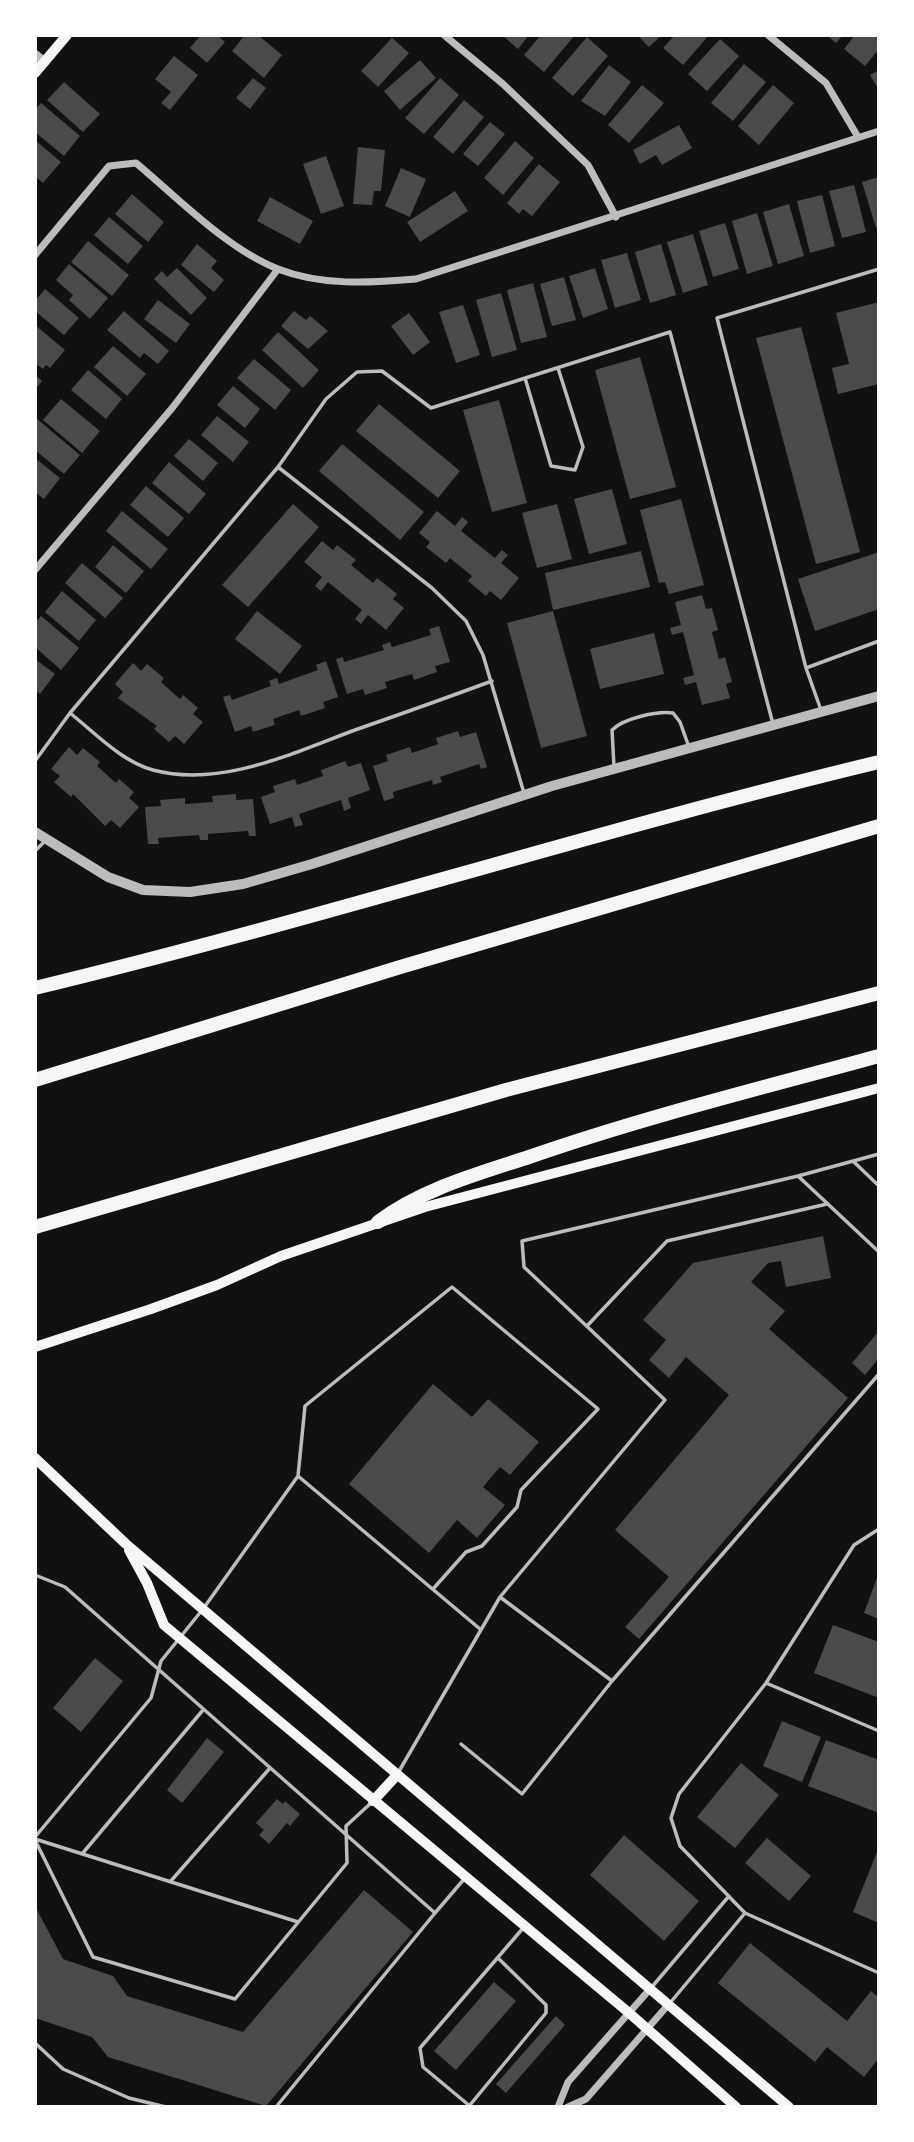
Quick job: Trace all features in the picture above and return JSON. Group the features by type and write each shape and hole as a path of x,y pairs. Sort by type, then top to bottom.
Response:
{"highway":[{"path":"35,988 195,950 643,824 879,762"},
{"path":"35,1080 397,968 879,826"},
{"path":"35,1227 506,1090 879,993"},
{"path":"854,999 879,1003"},
{"path":"378,1222 407,1201 524,1158 660,1114 879,1056"}],"main road":[{"path":"35,73 39,59 67,35"},
{"path":"35,1346 164,1304 281,1256 378,1222 511,1182 879,1088"},
{"path":"35,1451 45,1470"},
{"path":"35,1458 126,1544 789,2107"},
{"path":"126,1544 147,1583 164,1625 628,2012 736,2107"},
{"path":"373,1801 397,1775"}],"street":[{"path":"444,35 503,84 588,165 615,217"},
{"path":"768,35 827,83 858,137"},
{"path":"35,255 109,166 136,163 243,251 278,269 327,280 374,282 416,279 879,131"},
{"path":"35,570 173,407 278,269"},
{"path":"35,832 108,877 144,890 190,892 243,884 525,795 879,696"},
{"path":"558,2107 568,2082 650,1989"},
{"path":"568,2107 586,2099 668,2005"}],"lane":[{"path":"822,712 806,668 717,318 879,269"},
{"path":"35,761 60,725 278,467 326,399 357,372 382,371 431,408 670,332 774,726"},
{"path":"525,378 551,467 575,470 583,447 558,368"},
{"path":"278,467 432,588 466,621 492,681 525,795"},
{"path":"806,668 879,641"},
{"path":"70,713 128,758 150,769 178,775 219,772 242,769 298,751 492,681"},
{"path":"614,769 612,730 618,725 652,715 673,713 680,722 689,749"},
{"path":"35,851 47,840"},
{"path":"397,1775 500,1597 665,1400 524,1267 522,1241 798,1176 879,1154"},
{"path":"854,1162 879,1186"},
{"path":"798,1176 879,1252"},
{"path":"587,1326 667,1241 827,1204"},
{"path":"35,1839 151,1698 161,1661 298,1476 305,1406 452,1287 598,1409 521,1490 517,1507 482,1546 466,1552 433,1589"},
{"path":"461,1744 523,1794 612,1681 879,1374"},
{"path":"298,1476 480,1629"},
{"path":"879,1529 854,1545 766,1683 685,1785 671,1818 680,1846 745,1913 879,1973"},
{"path":"35,1575 65,1587 435,1913"},
{"path":"500,1597 612,1681"},
{"path":"766,1683 879,1731"},
{"path":"82,1854 203,1710"},
{"path":"170,1882 270,1768"},
{"path":"35,1839 93,1957 235,1999 347,1863 346,1826 373,1801"},
{"path":"35,1839 298,1923"},
{"path":"276,2107 465,1878"},
{"path":"650,1989 729,1896"},
{"path":"668,2005 745,1913"},
{"path":"498,1958 546,2005 546,2013 470,2106 423,2067 419,2048 524,1927"},
{"path":"35,2043 63,2069 129,2098 166,2107"}],"building":[{"path":"201,35 217,35 225,42 207,63 190,48"},
{"path":"245,35 258,35 282,55 264,78 232,51"},
{"path":"502,35 529,35 518,49"},
{"path":"541,35 575,35 544,72 524,55"},
{"path":"637,35 662,35 649,47"},
{"path":"675,35 709,35 683,65 663,48"},
{"path":"826,35 843,35 836,43"},
{"path":"855,35 879,35 879,49 865,66 844,49"},
{"path":"587,37 608,56 573,96 552,78"},
{"path":"392,38 409,53 378,87 361,71"},
{"path":"720,39 739,56 707,91 688,74"},
{"path":"174,56 198,75 170,110 161,103 171,92 155,79"},
{"path":"420,60 436,78 400,110 384,91"},
{"path":"744,64 766,82 733,121 711,103"},
{"path":"609,65 631,82 605,116 581,101"},
{"path":"879,70 879,90 870,75"},
{"path":"253,78 266,88 250,109 236,98"},
{"path":"440,78 459,95 424,134 405,118"},
{"path":"64,82 100,114 83,132 47,100"},
{"path":"642,85 664,103 629,143 608,125"},
{"path":"773,85 794,103 759,145 738,126"},
{"path":"464,100 484,117 453,154 433,137"},
{"path":"41,103 80,136 64,156 35,132 35,110"},
{"path":"490,122 505,134 478,166 463,154"},
{"path":"679,125 692,148 662,165 656,155 640,164 633,150"},
{"path":"35,140 61,162 43,183 35,176"},
{"path":"515,141 534,158 503,195 484,178"},
{"path":"358,147 385,150 381,191 374,191 372,205 353,204"},
{"path":"326,156 344,206 321,214 303,164"},
{"path":"539,164 560,182 532,216 523,209 519,214 507,203"},
{"path":"401,168 426,179 410,217 385,206"},
{"path":"879,177 879,227 876,228 862,182"},
{"path":"854,185 866,232 842,238 829,191"},
{"path":"455,191 468,211 420,242 407,222"},
{"path":"132,194 164,222 148,242 115,214"},
{"path":"822,195 835,246 810,253 797,201"},
{"path":"270,197 313,221 300,244 257,221"},
{"path":"789,204 804,256 778,264 763,212"},
{"path":"757,213 773,266 747,274 732,221"},
{"path":"109,217 143,246 128,264 94,235"},
{"path":"725,223 739,269 713,277 699,231"},
{"path":"693,234 708,285 683,293 667,242"},
{"path":"88,241 129,275 112,296 71,262"},
{"path":"197,244 217,261 211,268 224,280 214,292 181,265"},
{"path":"661,244 676,295 650,303 635,252"},
{"path":"627,253 641,300 615,308 601,260"},
{"path":"69,264 108,298 90,319 69,300 73,295 56,280"},
{"path":"177,268 207,298 191,315 154,279 162,271 167,277"},
{"path":"595,268 608,309 583,318 569,276"},
{"path":"564,277 576,320 552,326 540,284"},
{"path":"533,283 547,337 521,343 507,290"},
{"path":"45,289 79,318 64,335 35,311 35,301"},
{"path":"501,293 517,350 492,357 476,300"},
{"path":"158,300 190,324 176,343 144,319"},
{"path":"879,302 879,384 838,394 832,368 849,364 836,313"},
{"path":"463,305 480,355 456,363 439,312"},
{"path":"124,311 169,351 158,364 144,353 140,358 107,330"},
{"path":"294,311 306,320 310,316 328,331 308,349 281,326"},
{"path":"409,313 430,342 413,355 391,326"},
{"path":"35,325 65,350 50,368 46,365 43,369 35,363"},
{"path":"801,327 860,552 816,564 756,338"},
{"path":"278,332 319,370 303,388 262,350"},
{"path":"113,346 146,374 127,396 94,367"},
{"path":"640,357 676,487 630,499 595,370"},
{"path":"254,359 291,390 275,410 237,378"},
{"path":"88,370 122,399 106,419 71,390"},
{"path":"35,375 42,381 35,390"},
{"path":"233,386 260,409 245,428 217,405"},
{"path":"61,399 100,431 82,453 43,420"},
{"path":"499,400 527,503 492,512 463,410"},
{"path":"379,404 460,471 438,498 356,431"},
{"path":"217,416 249,442 233,462 201,435"},
{"path":"36,418 80,455 64,474 35,450"},
{"path":"189,439 218,463 203,481 174,456"},
{"path":"342,444 424,512 400,540 319,471"},
{"path":"35,458 60,478 44,499 35,492"},
{"path":"169,462 206,494 189,514 152,483"},
{"path":"146,486 184,518 168,537 130,505"},
{"path":"612,489 627,544 589,554 574,499"},
{"path":"681,499 704,585 669,594 665,582 659,583 640,510"},
{"path":"293,504 319,527 248,607 222,585"},
{"path":"557,504 572,559 537,568 522,513"},
{"path":"122,511 168,549 151,569 106,531"},
{"path":"437,511 455,526 462,517 468,522 461,531 495,558 502,550 508,555 501,563 519,578 501,600 490,591 486,596 468,581 472,576 450,558 446,563 426,547 430,542 419,533"},
{"path":"322,541 333,550 337,545 356,560 351,565 373,583 377,578 397,594 393,599 404,608 386,630 368,615 361,624 355,619 362,610 328,582 321,591 315,586 322,577 304,562"},
{"path":"113,545 144,571 126,593 95,567"},
{"path":"641,551 650,587 553,610 545,573"},
{"path":"879,552 879,609 815,631 798,579"},
{"path":"82,563 123,598 105,618 65,583"},
{"path":"62,591 96,620 79,641 45,612"},
{"path":"702,595 706,609 712,608 718,630 712,632 719,659 725,657 732,682 726,684 730,698 702,705 696,682 685,685 683,678 694,675 683,632 672,635 670,628 681,625 675,602"},
{"path":"257,611 302,646 280,674 235,639"},
{"path":"553,611 587,736 541,748 507,623"},
{"path":"41,616 79,648 61,670 35,647 35,623"},
{"path":"439,626 450,662 435,666 437,672 414,680 412,674 385,682 387,688 365,695 363,689 347,694 336,659 343,657 344,662 384,650 382,645 390,642 392,647 431,635 429,629"},
{"path":"654,633 664,674 600,689 590,649"},
{"path":"35,659 55,674 40,694 35,690"},
{"path":"326,661 338,697 323,702 325,708 301,716 299,710 273,719 275,725 253,732 251,726 235,732 223,697 230,695 232,700 271,686 269,681 277,678 279,684 318,670 316,665"},
{"path":"133,663 141,671 147,664 164,678 161,682 180,699 183,695 198,708 193,714 203,722 184,744 175,736 169,742 154,729 157,726 118,698 123,692 115,684"},
{"path":"458,731 460,737 476,732 487,767 481,769 479,764 440,777 442,782 433,785 432,780 393,792 394,798 384,801 373,766 388,761 386,755 410,747 412,753 438,744 436,738"},
{"path":"69,747 77,755 83,748 100,762 97,766 116,783 119,779 134,792 129,798 139,807 120,828 111,820 105,826 73,794 71,797 54,782 60,776 51,769"},
{"path":"345,761 348,767 361,763 370,790 348,798 351,808 344,811 341,800 299,814 303,825 295,827 292,817 270,824 261,797 275,792 273,786 295,779 297,785 323,776 321,770"},
{"path":"236,794 236,800 253,799 256,836 249,836 248,831 208,834 208,840 200,840 199,835 158,838 159,844 148,844 145,807 161,806 160,800 185,798 185,804 213,802 212,796"},
{"path":"823,1236 831,1278 786,1287 781,1261 768,1263 751,1282 785,1311 769,1329 848,1398 639,1639 625,1627 669,1577 615,1530 729,1395 686,1357 669,1378 649,1360 666,1340 643,1320 693,1263"},
{"path":"879,1331 879,1358 865,1375 852,1363"},
{"path":"433,1384 472,1417 488,1399 539,1442 510,1475 500,1467 483,1487 505,1505 477,1538 457,1520 429,1553 349,1484"},
{"path":"879,1572 879,1619 864,1613"},
{"path":"833,1625 879,1642 879,1698 814,1673"},
{"path":"95,1658 123,1681 81,1732 53,1708"},
{"path":"782,1721 821,1737 802,1782 763,1766"},
{"path":"207,1738 224,1752 182,1803 167,1790"},
{"path":"826,1740 879,1760 879,1813 808,1786"},
{"path":"741,1763 779,1795 735,1848 697,1817"},
{"path":"277,1799 283,1804 285,1801 300,1814 290,1826 287,1823 269,1844 259,1835 264,1830 256,1823"},
{"path":"624,1835 699,1901 664,1941 590,1875"},
{"path":"767,1838 811,1876 789,1901 745,1863"},
{"path":"879,1847 879,1923 853,1912"},
{"path":"364,1890 413,1932 266,2106 108,2057 92,2037 35,2018 35,1906 63,1959 113,1976 127,1996 243,2032"},
{"path":"750,1943 847,2021 871,1991 879,1998 879,2058 864,2077 827,2047 815,2062 718,1983"},
{"path":"494,1982 516,2001 456,2070 434,2051"},
{"path":"556,2016 565,2025 506,2093 496,2084"}]}
